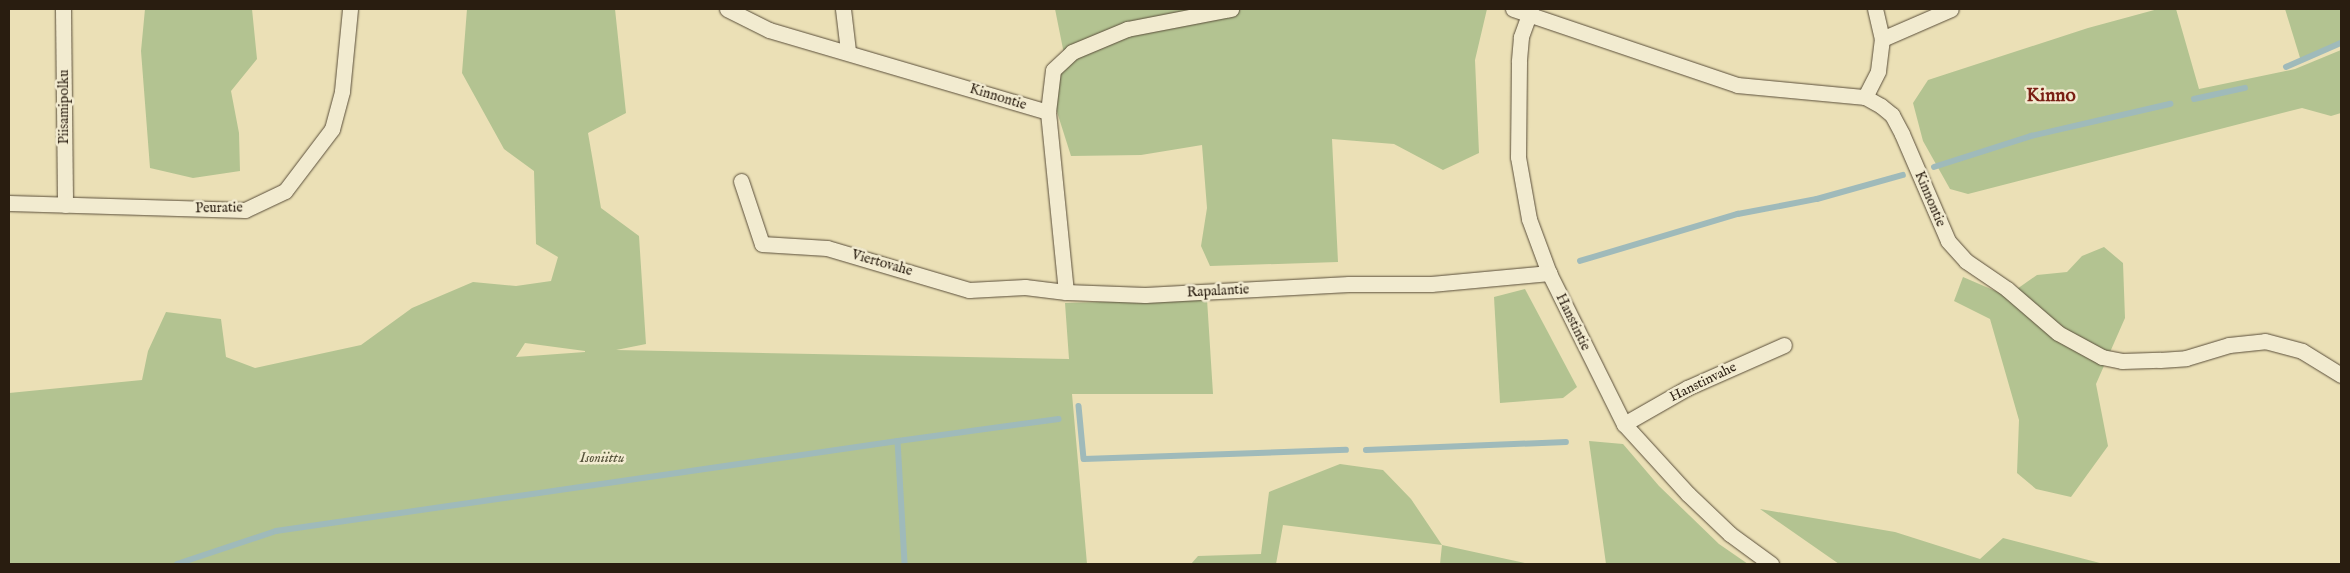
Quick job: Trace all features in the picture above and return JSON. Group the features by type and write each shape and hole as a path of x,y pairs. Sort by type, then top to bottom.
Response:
{"street":[{"name":"Piisamipolku","path":"63,9 65,205"},
{"name":"Peuratie","path":"9,203 245,210 285,191 332,129 342,91 350,9"},
{"name":"Kinnontie","path":"727,9 770,30 848,51 1048,112"},
{"path":"843,9 848,51"},
{"path":"1066,292 1048,112 1053,70 1072,52 1127,28 1231,9"},
{"path":"1865,97 1878,71 1882,39 1875,9"},
{"path":"1882,39 1951,9"},
{"name":"Kinnontie","path":"1523,11 1737,85 1865,97 1892,115 1948,242 1966,261 2007,289 2058,333 2102,356 2122,361 2186,358 2229,345 2265,341 2302,351 2341,375"},
{"name":"Hanstintie","path":"1523,11 1519,62 1518,157 1529,219 1549,273 1624,424 1695,501 1730,534 1771,564"},
{"name":"Viertovahe","path":"741,180 762,244 827,248 969,290 1025,287 1066,292"},
{"name":"Rapalantie","path":"1066,292 1145,295 1349,284 1431,284 1549,273"},
{"name":"Hanstinvahe","path":"1624,424 1687,388 1784,345"}],"green space":[{"path":"145,9 252,9 257,59 231,91 239,133 240,171 193,178 150,168 141,51"},
{"name":"Isoniittu","path":"467,9 615,9 626,113 588,133 601,208 639,236 646,344 616,350 1069,359 1065,303 1207,299 1213,394 1072,394 1087,564 9,564 9,393 142,380 148,351 166,312 221,319 226,357 255,368 361,345 412,308 473,282 516,286 551,281 558,257 536,244 534,171 504,149 462,73","holes":["525,343 585,352 516,357"]},
{"path":"1055,9 1487,9 1475,60 1479,153 1443,170 1394,144 1332,139 1338,262 1210,266 1201,246 1207,208 1202,145 1141,155 1071,156 1051,93 1064,54"},
{"path":"2158,9 2176,9 2199,89 2295,69 2341,50 2341,113 2331,116 2302,108 1968,194 1950,189 1923,141 1913,103 1928,80 2088,28"},
{"path":"2285,9 2341,9 2341,43 2301,61"},
{"path":"2104,247 2123,263 2125,318 2096,384 2108,446 2071,497 2036,489 2017,473 2019,420 1990,319 1954,301 1963,277 2007,296 2037,275 2067,272 2082,256"},
{"path":"1525,289 1577,387 1563,398 1500,403 1494,297"},
{"path":"1589,441 1623,444 1659,486 1719,544 1748,564 1606,564"},
{"path":"1340,464 1383,470 1411,499 1442,545 1283,525 1276,564 1191,564 1198,556 1261,554 1269,492"},
{"path":"1760,509 1895,532 1980,559 2003,538 2100,563 1839,564"},
{"path":"1442,545 1530,564 1440,564"}],"waterway":[{"path":"2286,67 2341,43"},
{"path":"2194,99 2245,88"},
{"path":"1934,167 2031,136 2170,104"},
{"path":"1580,261 1738,214 1817,199 1903,175"},
{"path":"1079,406 1084,459 1346,450"},
{"path":"898,441 1059,419"},
{"path":"177,564 276,531 898,441 905,564"},
{"path":"1366,450 1566,442"}],"district":[{"name":"Kinno","path":"2051,97"}]}
